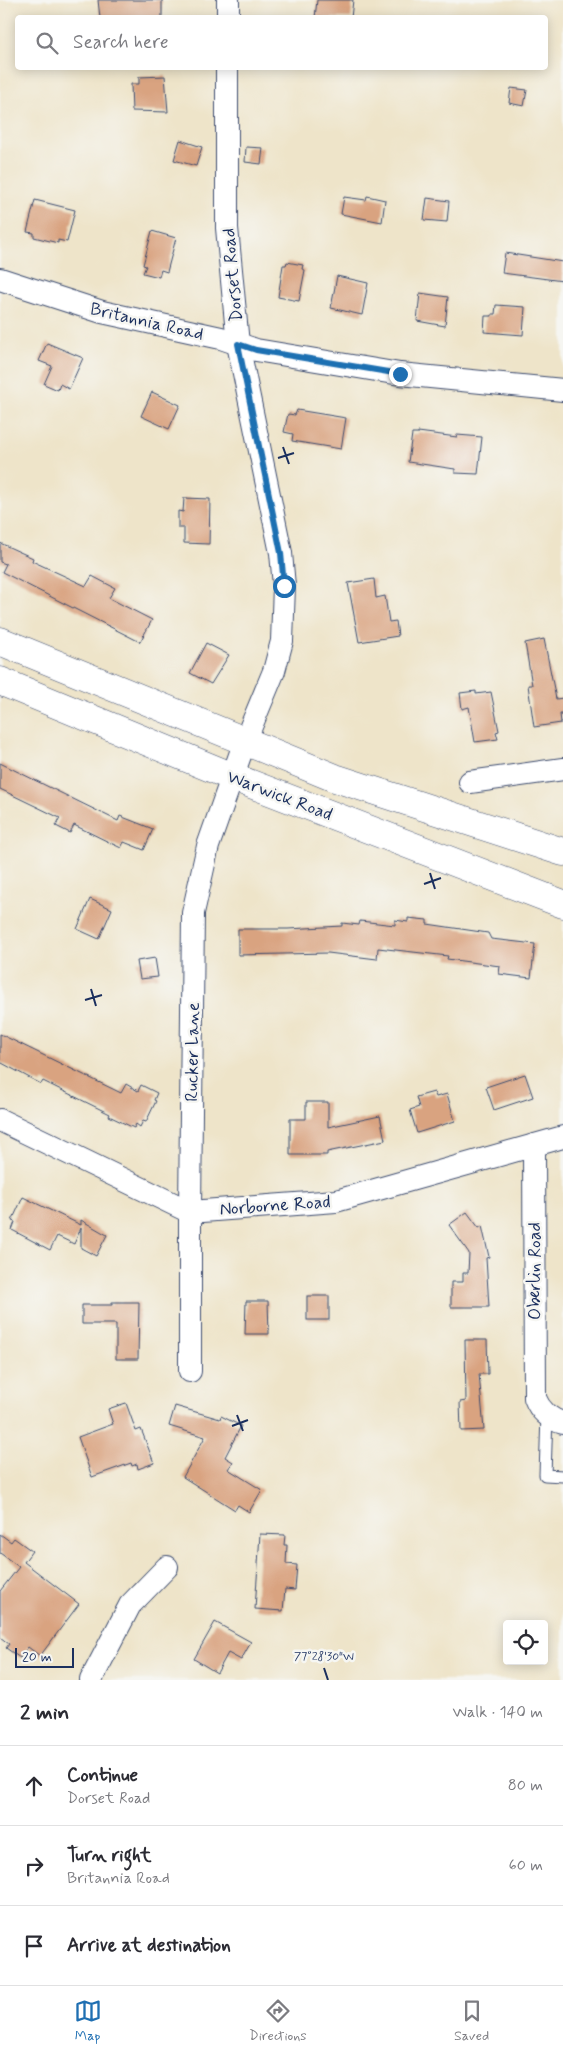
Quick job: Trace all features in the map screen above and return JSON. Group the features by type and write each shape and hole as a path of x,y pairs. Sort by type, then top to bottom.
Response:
{"main road":[{"name":"Warwick Road","path":"0,641 335,778 563,852"},
{"name":"Warwick Road","path":"0,681 233,777 563,904"}],"street":[{"path":"228,0 228,15"},
{"name":"Dorset Road","path":"227,70 227,228 238,344 281,553 284,586 282,641 274,671 245,741"},
{"name":"Britannia Road","path":"0,279 102,312 238,344 256,350 400,374 563,390"},
{"name":"Rucker Lane","path":"190,1371 194,913 208,846 245,741"},
{"path":"470,782 563,769"},
{"path":"0,1120 190,1212"},
{"name":"Norborne Road","path":"190,1212 336,1201 563,1137"},
{"name":"Oberlin Road","path":"534,1145 548,1412"},
{"path":"91,1680 130,1605 167,1567"}],"lane":[{"path":"548,1412 545,1475 563,1476"}],"building":[{"path":"98,0 162,0 162,15 100,15"},
{"path":"317,0 353,0 351,15 315,15"},
{"path":"165,76 168,112 132,111 131,84 139,84 139,77"},
{"path":"511,88 527,90 524,106 509,103"},
{"path":"180,140 202,147 196,166 174,160"},
{"path":"246,147 263,148 261,164 245,162"},
{"path":"367,196 385,200 382,222 341,214 344,197 366,200"},
{"path":"427,198 449,201 447,222 424,220"},
{"path":"35,200 75,210 67,242 58,240 58,243 34,237 34,233 27,232"},
{"path":"152,231 176,238 167,272 161,270 159,277 143,273 146,266 143,265"},
{"path":"505,253 563,262 563,281 502,273"},
{"path":"287,262 303,265 302,269 305,270 299,301 278,297 283,265 286,265"},
{"path":"337,276 368,283 362,315 331,308"},
{"path":"420,293 448,297 445,326 417,321"},
{"path":"496,305 525,307 523,335 484,332 485,316 495,314"},
{"path":"47,343 83,358 69,389 60,384 58,390 44,384 52,366 39,361"},
{"path":"152,392 180,405 169,429 141,416"},
{"path":"297,410 346,418 341,449 292,441 293,434 284,432 288,414 295,415"},
{"path":"418,432 457,437 457,435 482,437 478,474 455,473 455,469 408,462 412,434 418,434"},
{"path":"184,498 210,499 209,544 184,543 184,528 178,528 178,511 183,512"},
{"path":"0,543 33,558 32,561 86,586 92,576 115,588 109,598 152,620 140,642 2,572 6,564 0,562"},
{"path":"374,579 376,598 385,596 389,622 396,621 398,636 359,642 348,583"},
{"path":"544,639 556,699 563,698 563,714 560,714 561,723 534,727 528,685 532,685 525,643"},
{"path":"206,643 229,655 211,684 190,673"},
{"path":"476,691 476,694 491,692 499,731 496,732 498,739 475,742 469,707 462,709 460,693"},
{"path":"0,763 118,821 120,816 153,829 144,850 124,842 121,848 74,825 70,833 56,826 60,818 0,789"},
{"path":"90,899 112,909 99,939 77,929"},
{"path":"408,918 427,920 427,924 488,933 491,939 535,944 531,978 499,974 500,966 447,959 448,956 378,948 377,959 328,953 238,955 238,929 342,926 342,923 359,925 360,921 395,925 395,920 408,922"},
{"path":"155,958 158,977 140,979 137,961"},
{"path":"0,1034 121,1093 126,1084 138,1091 141,1085 157,1093 154,1100 156,1101 146,1122 143,1121 140,1127 136,1124 134,1128 43,1081 41,1084 0,1062"},
{"path":"525,1074 533,1097 494,1110 486,1087"},
{"path":"434,1092 436,1097 447,1094 455,1121 417,1133 410,1110 419,1107 416,1097"},
{"path":"306,1102 328,1102 328,1127 380,1116 385,1140 327,1152 327,1155 290,1155 290,1119 306,1119"},
{"path":"23,1197 81,1225 81,1220 107,1235 96,1256 81,1248 81,1228 74,1244 57,1236 50,1250 12,1230 15,1222 12,1221"},
{"path":"467,1212 479,1228 482,1226 489,1257 486,1258 489,1307 451,1307 451,1282 463,1282 463,1273 468,1273 469,1253 449,1225"},
{"path":"307,1296 329,1296 329,1320 307,1320"},
{"path":"246,1301 268,1301 269,1334 245,1334"},
{"path":"112,1302 139,1302 138,1359 116,1359 116,1324 82,1324 82,1305 112,1305"},
{"path":"465,1340 487,1340 488,1374 479,1374 484,1430 461,1431 460,1402 466,1401"},
{"path":"126,1403 136,1431 141,1429 154,1463 138,1469 137,1464 132,1466 131,1463 92,1477 78,1437 113,1424 108,1409"},
{"path":"175,1406 220,1419 221,1416 241,1426 225,1457 233,1462 228,1469 262,1490 249,1512 238,1505 235,1510 183,1477 205,1437 169,1426"},
{"path":"0,1534 11,1542 14,1538 32,1551 24,1562 79,1604 40,1656 28,1647 20,1658 6,1648 9,1644 0,1637 0,1591 19,1567 0,1553"},
{"path":"260,1534 285,1535 284,1545 287,1545 286,1564 297,1565 295,1590 285,1589 283,1611 255,1609"},
{"path":"215,1622 251,1642 241,1660 228,1653 217,1673 194,1659"}],"route":[{"path":"284,586 281,553 238,344 256,350 400,374"}]}
